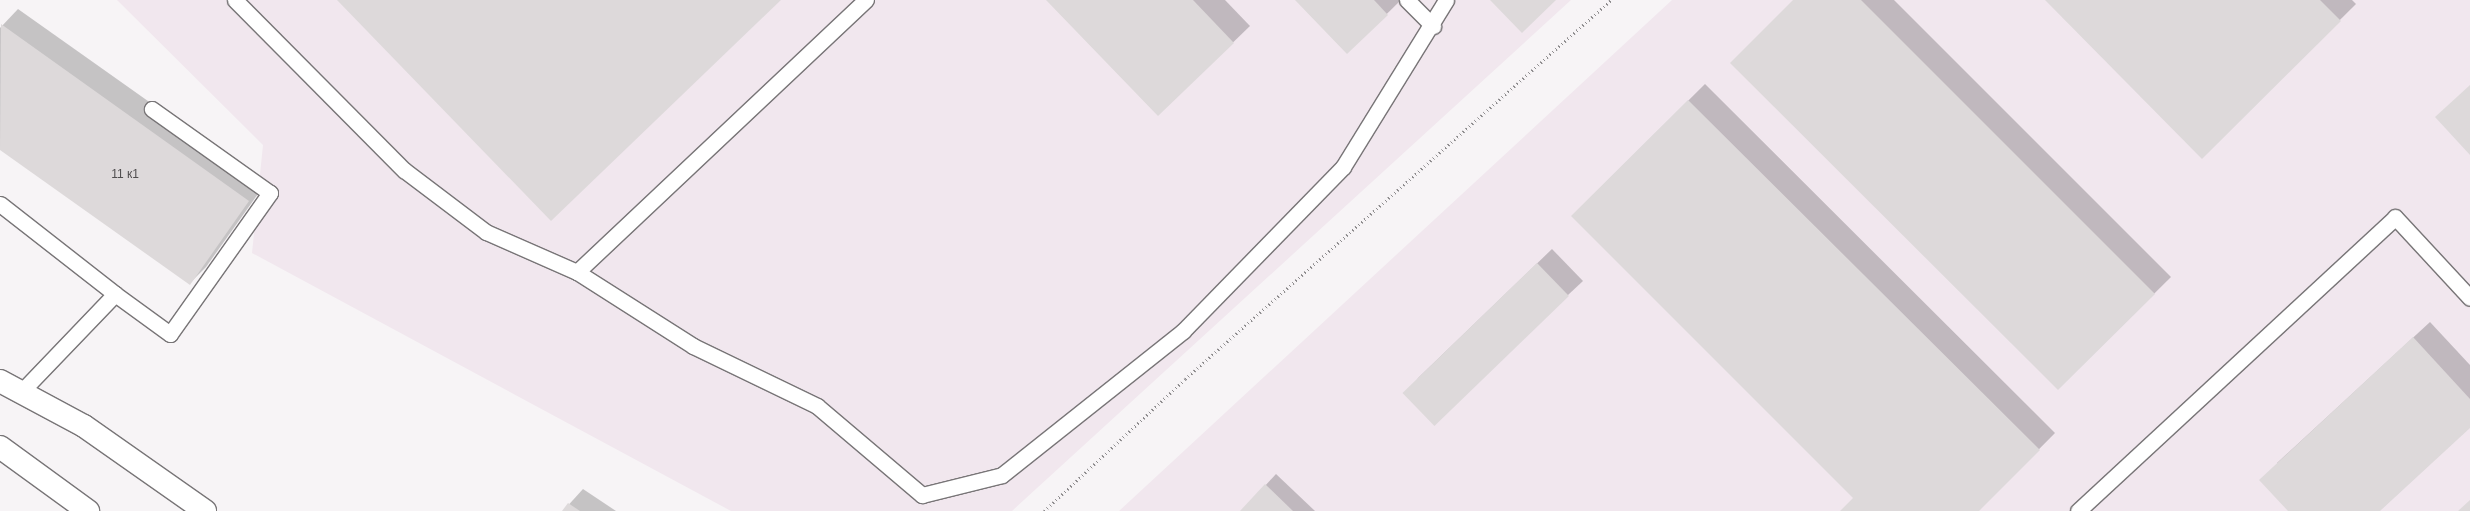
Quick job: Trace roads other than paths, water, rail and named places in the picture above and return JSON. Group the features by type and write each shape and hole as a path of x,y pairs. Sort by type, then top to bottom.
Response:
{"street":[{"path":"0,381 84,426 205,511"},
{"path":"0,447 88,511"}],"lane":[{"path":"235,0 404,170 486,232 577,272 693,346 818,406 922,495 1002,475 1183,331 1343,167 1433,26 1446,0"},
{"path":"577,272 866,0"},
{"path":"1406,0 1433,26"},
{"path":"0,204 115,294 170,334 270,193 152,109"},
{"path":"2078,511 2395,217 2470,298"},
{"path":"20,393 115,294"}]}
